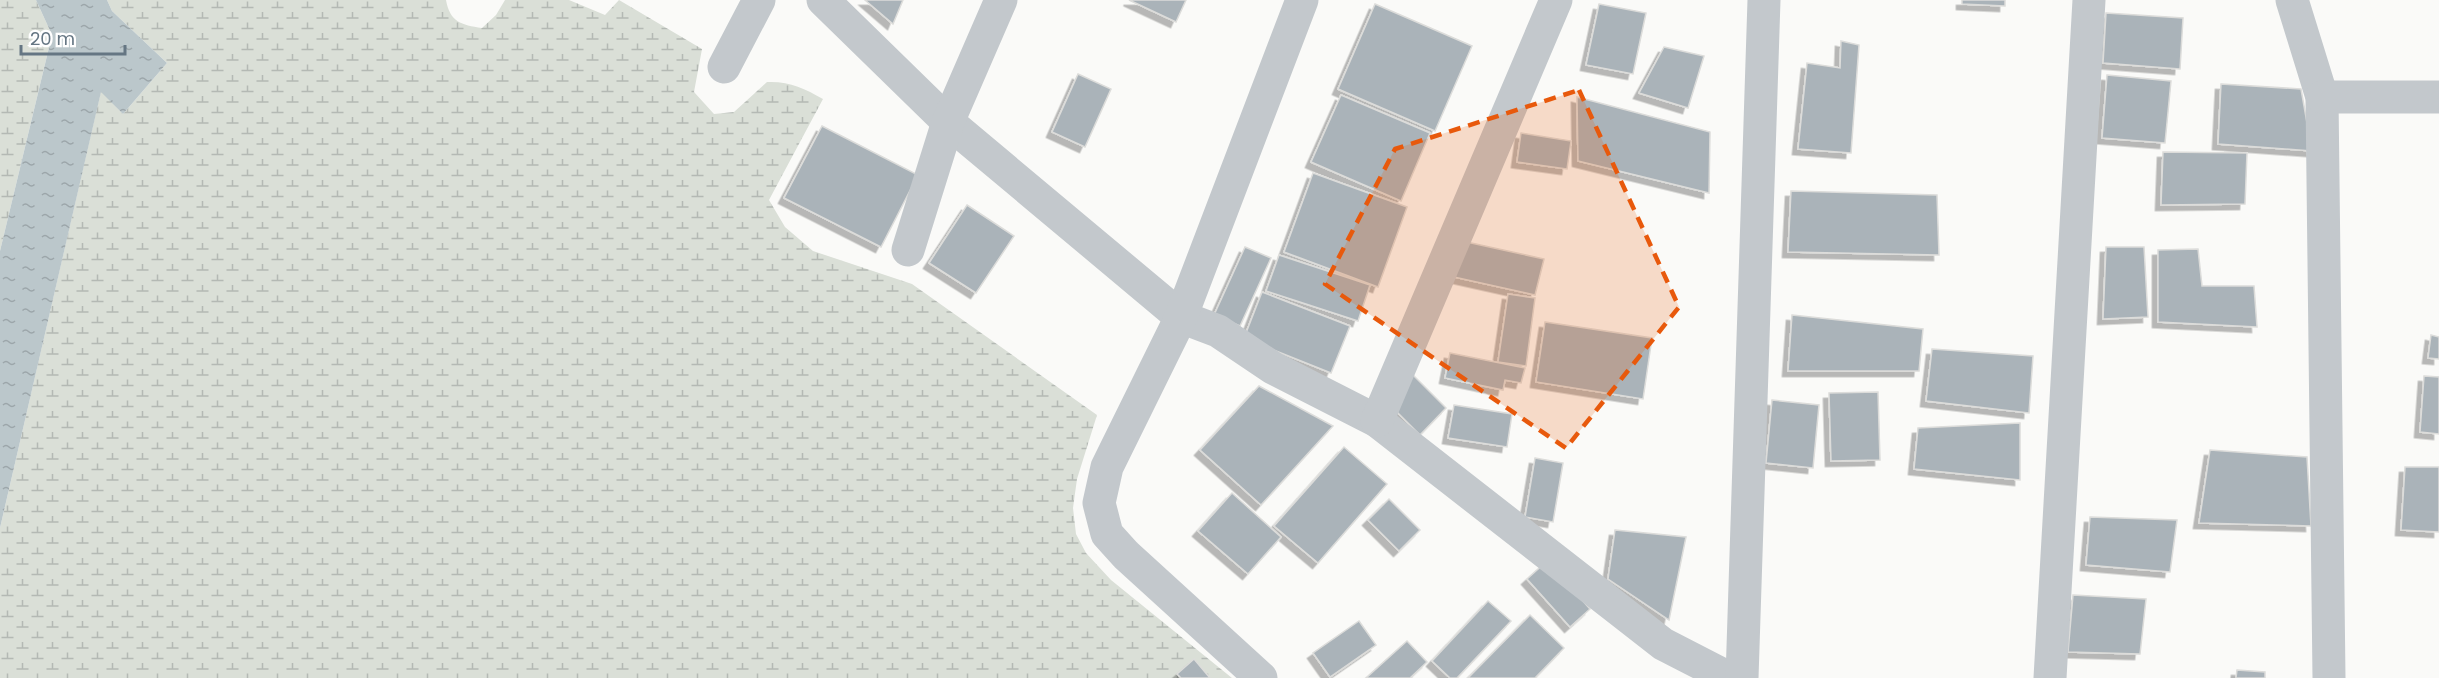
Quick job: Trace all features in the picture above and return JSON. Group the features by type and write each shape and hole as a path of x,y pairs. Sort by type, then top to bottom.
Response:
{"street":[{"path":"724,67 759,0"},
{"path":"823,0 948,122 1181,317 1218,332 1273,368 1377,421 1663,644 1729,678"},
{"path":"908,250 948,122 1001,0"},
{"path":"1261,678 1126,555 1107,534 1099,503 1107,467 1181,317 1302,0"},
{"path":"1377,421 1556,0"},
{"path":"1742,678 1764,0"},
{"path":"2049,678 2089,0"},
{"path":"2292,0 2322,97 2329,678"},
{"path":"2322,97 2439,98"}],"highlighted area":[{"path":"1579,90 1679,307 1566,448 1325,284 1395,149"}],"green space":[{"path":"0,0 36,0 52,35 0,251"},
{"path":"107,0 446,0 454,18 462,24 482,28 496,15 505,0 569,0 605,15 619,0 702,49 694,92 714,114 734,112 767,82 796,86 823,99 769,200 785,227 813,251 912,284 1097,415 1077,479 1073,508 1076,534 1086,553 1111,580 1232,678 0,678 0,528 101,91 123,114 167,63 112,11"}],"water":[{"path":"36,0 107,0 112,11 167,63 123,114 101,92 0,528 0,251 52,35"}],"building":[{"path":"865,0 903,0 893,24"},
{"path":"1129,0 1186,0 1176,22"},
{"path":"1962,0 2005,0 2005,6 1962,4"},
{"path":"1375,4 1472,46 1435,131 1338,89"},
{"path":"1599,4 1646,13 1633,74 1586,65"},
{"path":"2106,13 2183,18 2180,69 2103,63"},
{"path":"1841,41 1859,45 1851,153 1798,149 1807,63 1840,68"},
{"path":"1664,47 1704,56 1688,108 1639,93"},
{"path":"1078,74 1111,89 1085,147 1052,132"},
{"path":"2107,75 2171,81 2165,143 2102,138"},
{"path":"2221,84 2301,89 2312,151 2218,144"},
{"path":"1341,95 1430,133 1401,201 1311,162"},
{"path":"1577,97 1710,132 1709,193 1578,161"},
{"path":"822,126 918,175 881,247 784,198"},
{"path":"1521,133 1571,141 1567,169 1517,162"},
{"path":"2163,152 2247,153 2245,204 2161,205"},
{"path":"1313,173 1407,207 1378,287 1284,252"},
{"path":"1791,191 1937,195 1939,255 1788,252"},
{"path":"967,205 1014,236 976,293 929,263"},
{"path":"1462,241 1544,259 1535,295 1454,277"},
{"path":"1245,247 1271,258 1240,326 1214,315"},
{"path":"2106,247 2144,247 2148,317 2103,319"},
{"path":"2198,249 2202,286 2254,286 2257,327 2158,322 2158,250"},
{"path":"1279,255 1370,285 1358,321 1266,291"},
{"path":"1262,292 1350,326 1331,373 1244,338"},
{"path":"1508,294 1535,298 1526,366 1498,362"},
{"path":"1792,315 1923,329 1919,371 1788,371"},
{"path":"1545,322 1652,338 1643,399 1536,382"},
{"path":"2431,335 2439,337 2439,359 2428,358"},
{"path":"1932,349 2033,356 2029,413 1926,401"},
{"path":"1450,353 1525,368 1521,383 1505,380 1503,390 1445,378"},
{"path":"1408,370 1446,408 1420,435 1391,406"},
{"path":"2424,376 2439,377 2439,434 2420,432"},
{"path":"1259,386 1333,426 1261,505 1200,450"},
{"path":"1878,392 1880,460 1831,461 1829,393"},
{"path":"1772,400 1819,405 1813,468 1766,463"},
{"path":"1454,405 1512,414 1507,447 1448,438"},
{"path":"2020,423 2020,480 1914,469 1918,428"},
{"path":"1344,447 1387,484 1318,563 1274,526"},
{"path":"2210,450 2307,457 2311,526 2199,523"},
{"path":"1535,458 1563,463 1553,522 1525,517"},
{"path":"2405,467 2439,467 2439,532 2401,530"},
{"path":"1232,493 1281,537 1248,574 1198,531"},
{"path":"1389,499 1420,530 1399,551 1368,520"},
{"path":"2090,517 2177,520 2170,572 2086,565"},
{"path":"1615,530 1686,537 1669,620 1608,579"},
{"path":"1547,561 1590,609 1570,627 1527,579"},
{"path":"2073,595 2146,599 2140,654 2068,652"},
{"path":"1488,601 1511,621 1457,678 1450,678 1432,661"},
{"path":"1530,615 1564,648 1535,678 1468,678"},
{"path":"1359,621 1376,645 1330,677 1313,653"},
{"path":"1407,641 1427,662 1410,678 1366,678"},
{"path":"1194,659 1210,678 1181,678 1177,674"},
{"path":"2237,670 2265,672 2265,678 2236,678"}]}
